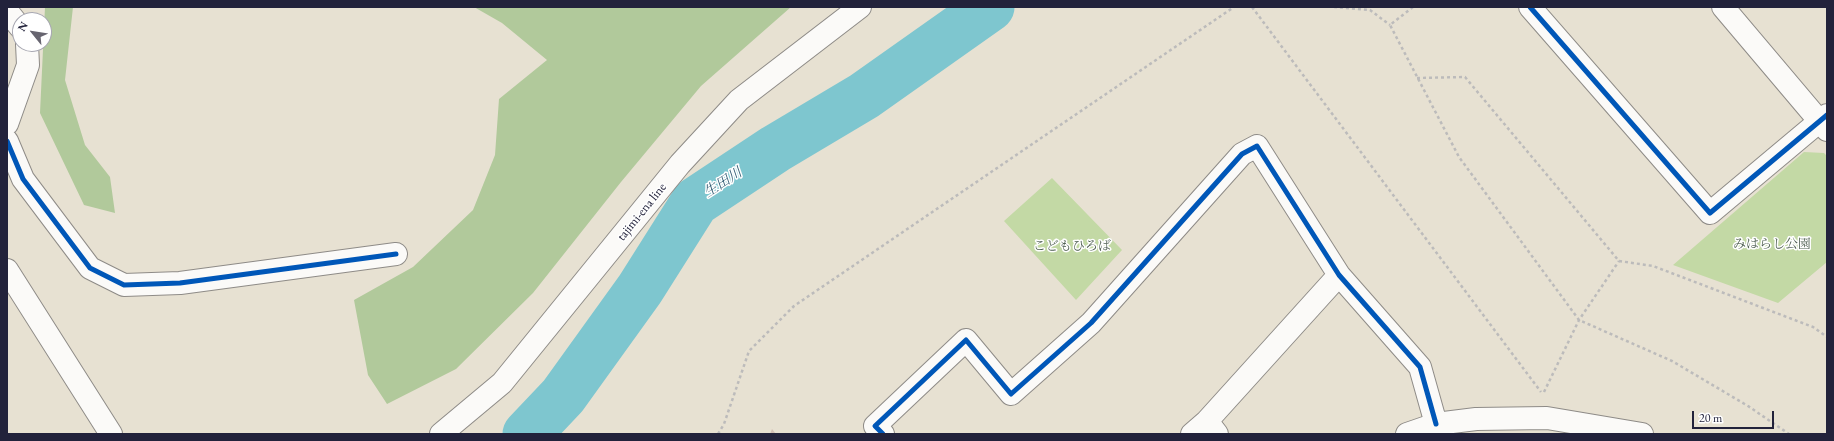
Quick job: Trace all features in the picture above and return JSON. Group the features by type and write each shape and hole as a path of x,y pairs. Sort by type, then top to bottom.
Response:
{"street":[{"name":"tajimi-ena line","path":"441,434 502,383 680,164 739,100 860,7"},
{"path":"1530,7 1710,213 1825,122 1724,7"},
{"path":"7,124 28,65 27,52"},
{"path":"7,141 23,180 90,268 124,286 180,283 396,254"},
{"path":"883,434 875,426 966,340 1011,394 1092,323 1242,154 1257,146 1339,275 1420,367 1436,424"},
{"path":"7,270 111,434"},
{"path":"1206,430 1339,275"},
{"path":"1407,434 1436,424 1476,419 1547,418 1642,434"}],"path":[{"path":"718,434 724,424 749,351 794,306 1234,7"},
{"path":"1252,7 1543,394 1579,320 1619,261"},
{"path":"1334,7 1370,10 1390,25 1459,157 1579,320 1672,361 1748,406 1789,434"},
{"path":"1390,25 1413,7"},
{"path":"1417,78 1465,77 1619,261 1653,266 1813,327 1827,337"}],"green space":[{"path":"45,7 73,7 65,80 85,145 110,177 115,213 84,205 40,113 43,52 52,52 52,12 45,12"},
{"path":"474,7 791,7 701,86 621,182 533,293 456,369 387,404 368,375 354,300 413,267 473,210 495,155 499,99 547,60 502,23"},
{"name":"みはらし公園","path":"1804,152 1824,153 1827,156 1827,262 1778,303 1673,265"},
{"name":"こどもひろば","path":"1052,178 1122,250 1076,300 1004,221"}],"building":[{"path":"772,429 776,434 770,434"}],"waterway":[{"name":"生田川","path":"527,434 563,396 640,289 695,202 775,149 864,96 990,7"}],"cycle path":[{"path":"1530,7 1710,213 1827,115"},
{"path":"7,141 23,179 90,268 124,285 180,283 396,254"},
{"path":"883,434 875,426 966,340 1011,394 1091,323 1242,154 1257,146 1339,275 1420,367 1436,424"}]}
